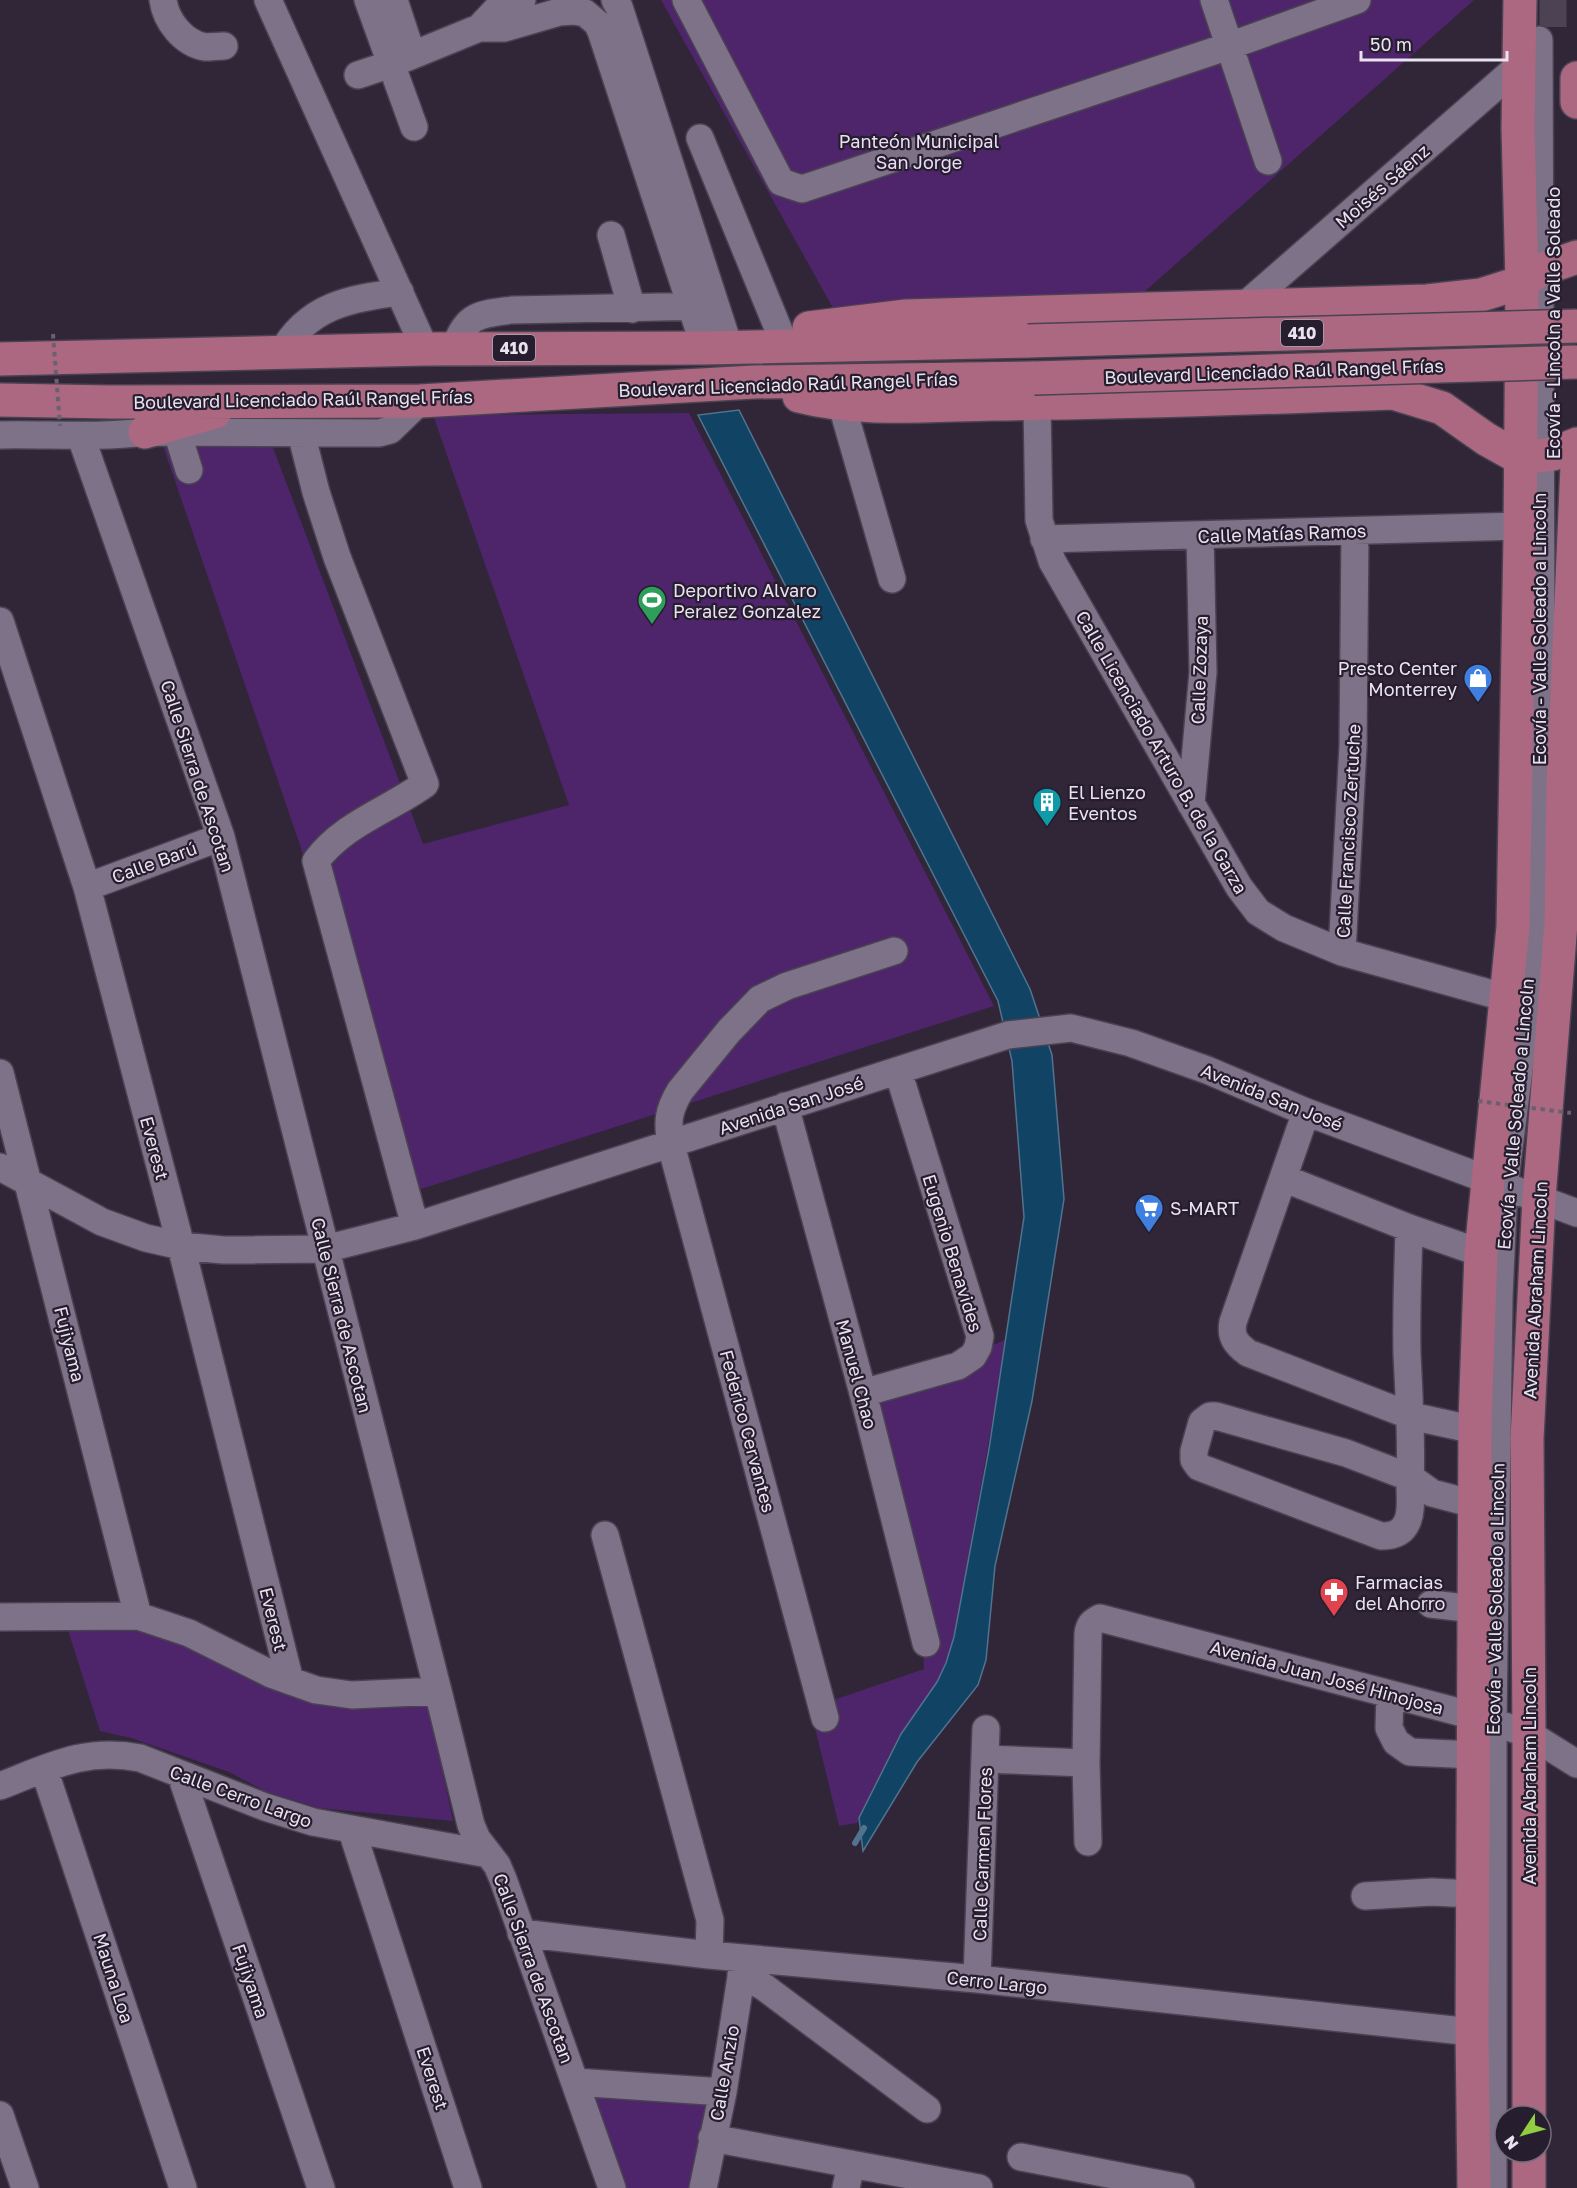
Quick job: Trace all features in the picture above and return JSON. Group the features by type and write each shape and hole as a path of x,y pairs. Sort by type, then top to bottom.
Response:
{"main road":[{"path":"1474,2188 1472,2032 1474,1755 1501,1725 1475,1609 1475,1430 1481,1253 1512,1189 1507,998 1514,927 1520,526 1553,456 1548,268 1518,128 1537,49 1520,0"},
{"path":"1577,78 1577,102"},
{"path":"726,347 780,333 906,316 1427,301 1481,295 1548,268"},
{"path":"1254,307 1232,328 1232,359 1237,382 1261,397"},
{"path":"1254,307 1280,320 1288,333 1294,352 1287,385 1261,397"},
{"name":"Boulevard Licenciado Raúl Rangel Frías","path":"0,359 440,349 726,347 1577,326"},
{"name":"Boulevard Licenciado Raúl Rangel Frías","path":"0,400 71,421 253,402 420,401 754,382 1035,391 1577,362"},
{"path":"754,382 803,397 894,406 1035,391 1261,397 1393,393 1442,408 1486,439 1553,456"},
{"path":"145,432 253,402"},
{"name":"Avenida Abraham Lincoln","path":"1528,2104 1501,1725 1527,1439 1512,1189 1561,923 1570,786 1576,523 1553,456"},
{"path":"1528,2188 1529,2164"}],"street":[{"path":"163,0 164,9 180,34 193,43 205,47 224,46"},
{"path":"268,0 400,292 440,349 472,319 494,312 704,307"},
{"path":"368,0 402,60"},
{"path":"394,0 414,127"},
{"path":"615,0 619,7 704,307"},
{"path":"686,0 781,182 802,189 1229,46 1357,0"},
{"path":"1214,0 1268,161"},
{"path":"358,75 402,60 507,11 574,11 585,14 597,23 601,31 646,165 704,307 726,347"},
{"name":"Moisés Sáenz","path":"1254,307 1537,49"},
{"path":"700,138 780,333"},
{"path":"612,235 632,309"},
{"path":"281,354 291,336 313,316 345,302 400,292"},
{"name":"Calle Licenciado Arturo B. de la Garza","path":"1035,391 1039,520 1052,561 1239,887 1258,912 1284,928 1342,952 1507,998"},
{"path":"0,417 71,421 114,436 145,432 380,433 390,430 420,401"},
{"path":"841,402 892,579"},
{"path":"0,435 71,421"},
{"name":"Calle Sierra de Ascotan","path":"71,421 221,837 438,1691 465,1808 477,1839 497,1865 503,1879 612,2188"},
{"path":"177,432 189,470"},
{"path":"301,433 316,492 337,556 425,784 348,830 326,848 316,861 416,1226"},
{"name":"Ecovía - Valle Soleado a Lincoln","path":"1512,1189 1535,897 1541,628 1553,456"},
{"name":"Calle Matías Ramos","path":"1044,539 1520,526"},
{"name":"Calle Francisco Zertuche","path":"1342,952 1353,747 1355,531"},
{"name":"Calle Zozaya","path":"1191,804 1203,672 1200,535"},
{"name":"Everest","path":"0,621 87,887 181,1246 290,1681"},
{"name":"Calle Barú","path":"87,887 221,837"},
{"name":"Federico Cervantes","path":"825,1718 670,1145 667,1123 677,1096 729,1031 760,999 787,986 894,951"},
{"name":"Avenida San José","path":"0,1167 102,1222 146,1238 181,1246 223,1250 325,1249 416,1226 1008,1035 1071,1028 1142,1046 1207,1070 1306,1112 1577,1213"},
{"name":"Eugenio Benavides","path":"862,1393 958,1366 973,1356 980,1336 898,1071"},
{"name":"Fujiyama","path":"0,1073 138,1616"},
{"name":"Manuel Chao","path":"785,1106 926,1643"},
{"path":"1306,1112 1233,1322 1231,1332 1237,1344 1248,1353 1411,1416 1475,1430"},
{"path":"1283,1178 1409,1228 1481,1253"},
{"path":"1409,1228 1407,1350 1411,1416 1411,1478 1409,1517 1406,1525 1394,1536 1381,1536 1199,1467 1194,1460 1194,1451 1202,1422 1210,1416 1216,1416 1346,1453 1411,1478 1432,1493 1474,1504"},
{"path":"604,1535 710,1920 709,1955"},
{"path":"1431,1604 1475,1609"},
{"path":"0,1617 138,1616 189,1633 290,1681 334,1694 438,1691"},
{"name":"Avenida Juan José Hinojosa","path":"1086,1764 1088,1628 1093,1621 1100,1618 1501,1725 1577,1764"},
{"path":"1390,1694 1389,1728 1396,1742 1410,1752 1474,1755"},
{"path":"1501,1725 1508,2104"},
{"name":"Ecovía - Valle Soleado a Lincoln","path":"1494,2188 1501,1725"},
{"name":"Calle Carmen Flores","path":"977,1979 986,1729"},
{"name":"Calle Cerro Largo","path":"0,1786 44,1769 88,1756 119,1754 140,1758 291,1816 352,1831 488,1854"},
{"path":"986,1759 1086,1764 1088,1842"},
{"name":"Mauna Loa","path":"44,1769 183,2188"},
{"name":"Fujiyama","path":"181,1775 321,2188"},
{"name":"Everest","path":"352,1831 468,2188"},
{"path":"1365,1896 1432,1892 1473,1894"},
{"name":"Cerro Largo","path":"521,1933 709,1955 743,1966 977,1979 1472,2032"},
{"path":"743,1966 764,1987 927,2109"},
{"name":"Calle Anzio","path":"703,2188 723,2092 743,1966"},
{"path":"575,2082 723,2092"},
{"path":"0,2115 25,2188"},
{"path":"712,2138 848,2176 979,2188"},
{"path":"1021,2157 1181,2188"},
{"path":"1508,2164 1508,2188"}],"path":[{"path":"53,334 71,421"},
{"path":"1478,1101 1571,1113"}],"green space":[{"name":"Panteón Municipal San Jorge","path":"661,0 1474,0 1143,293 833,308"},
{"name":"Deportivo Alvaro Peralez Gonzalez","path":"689,413 994,1006 393,1198 301,848 163,446 272,445 423,844 569,805 433,415"},
{"path":"1007,1339 954,1637 946,1663 937,1682 901,1734 857,1823 839,1826 810,1708 924,1669 923,1646 870,1397 971,1374 984,1349"},
{"path":"121,1621 211,1647 315,1704 427,1696 453,1821 319,1808 267,1792 229,1772 131,1738 100,1731 66,1624"},
{"path":"587,2087 710,2098 694,2188 620,2188"}],"water":[{"path":"739,410 1030,989 1052,1055 1064,1199 1032,1401 995,1566 986,1660 978,1685 917,1762 863,1851 859,1818 901,1734 937,1682 954,1637 989,1449 1024,1217 1012,1061 998,1001 698,415"}],"waterway":[{"path":"855,1843 864,1828"}],"tunnel":[{"path":"1553,0 1553,41"}],"place":[{"name":"Deportivo Alvaro Peralez Gonzalez","path":"652,626"},
{"name":"Presto Center Monterrey","path":"1478,704"},
{"name":"El Lienzo Eventos","path":"1047,828"},
{"name":"S-MART","path":"1149,1234"},
{"name":"Farmacias del Ahorro","path":"1334,1618"}]}
